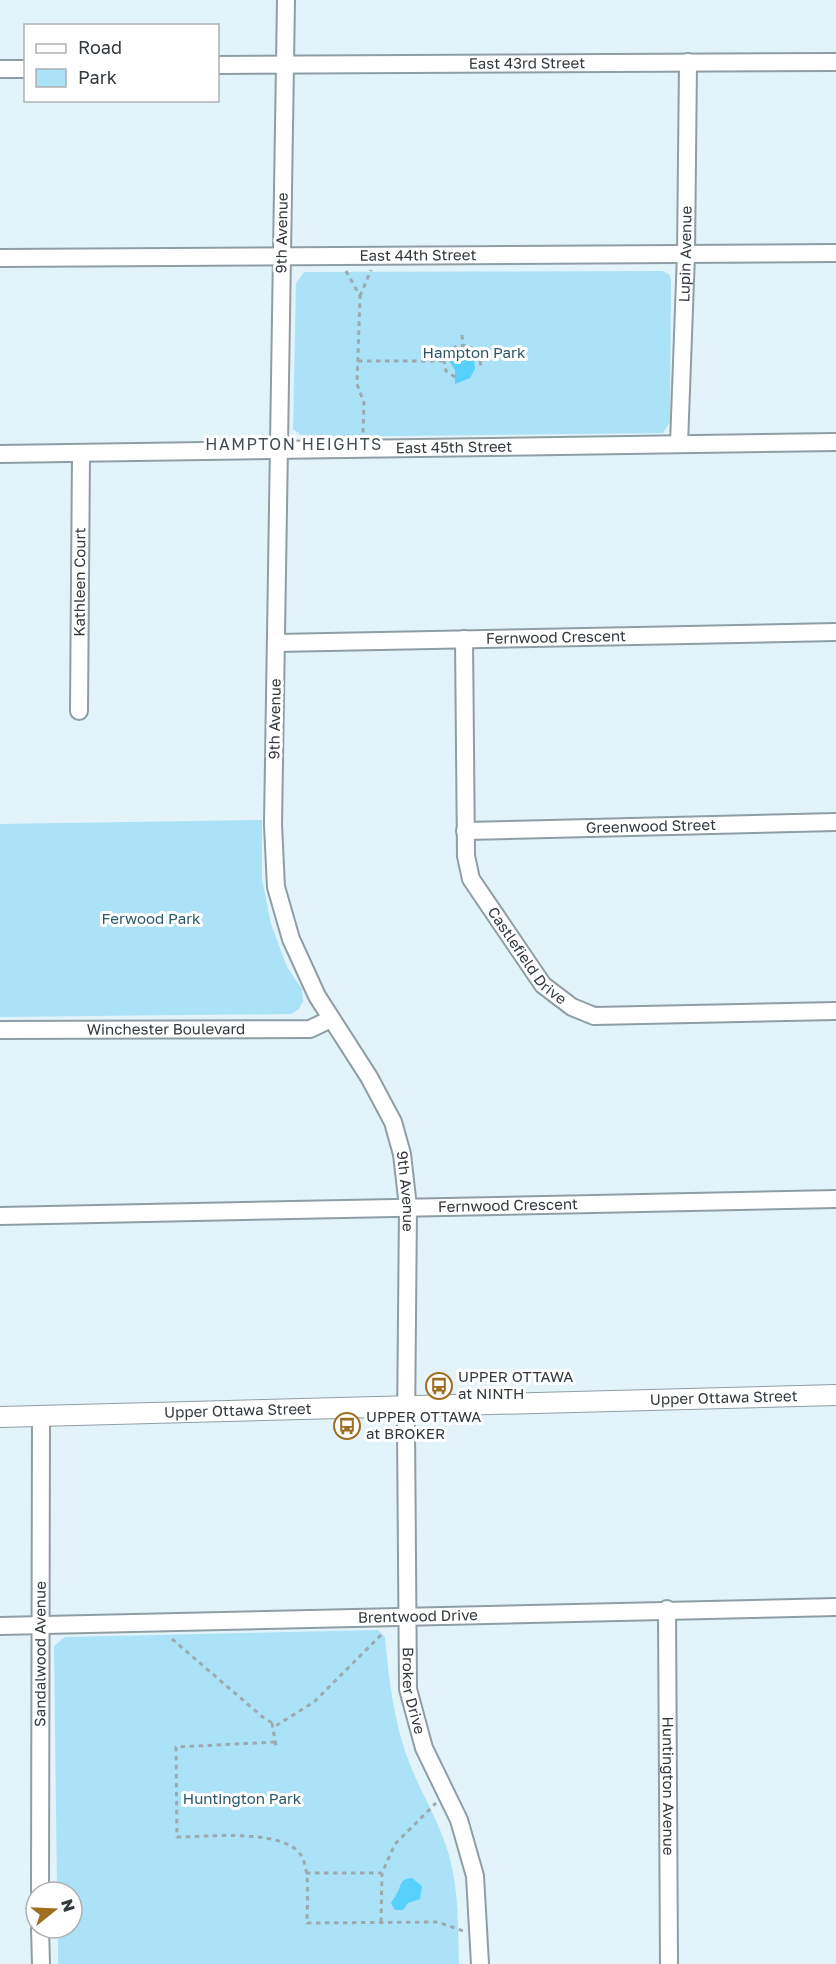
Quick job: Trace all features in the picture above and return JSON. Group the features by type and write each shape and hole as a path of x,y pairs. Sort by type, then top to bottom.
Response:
{"main road":[{"name":"Upper Ottawa Street","path":"0,1417 836,1395"}],"street":[{"name":"9th Avenue","path":"286,0 273,825 276,887 291,939 317,996 369,1077 393,1122 402,1154 408,1207 406,1407"},
{"name":"Lupin Avenue","path":"679,444 686,254 688,62"},
{"name":"East 43rd Street","path":"219,65 836,62"},
{"path":"0,69 24,69"},
{"name":"East 44th Street","path":"0,258 836,253"},
{"name":"East 45th Street","path":"0,454 836,442"},
{"name":"Kathleen Court","path":"79,711 81,453"},
{"name":"Fernwood Crescent","path":"276,643 836,632"},
{"name":"Castlefield Drive","path":"464,639 465,831 466,856 471,879 543,985 572,1006 594,1016 836,1011"},
{"name":"Greenwood Street","path":"465,831 836,822"},
{"name":"Winchester Boulevard","path":"0,1030 310,1029 331,1019"},
{"name":"Fernwood Crescent","path":"0,1216 836,1199"},
{"name":"Broker Drive","path":"406,1407 408,1676 413,1712 424,1748 459,1820 475,1876 480,1964"},
{"name":"Sandalwood Avenue","path":"40,1880 41,1416"},
{"name":"Brentwood Drive","path":"0,1626 667,1609 836,1607"},
{"name":"Huntington Avenue","path":"667,1609 669,1964"},
{"path":"40,1940 40,1964"}],"path":[{"path":"339,256 360,296"},
{"path":"363,449 364,404 357,384 360,296 377,256"},
{"path":"462,335 463,345"},
{"path":"455,377 446,371 444,362 450,350 463,345 477,352 480,357 480,369"},
{"path":"358,362 444,362"},
{"path":"152,1622 277,1725 314,1702 390,1627 408,1616"},
{"path":"272,1722 275,1744 176,1747 177,1837 275,1838 292,1845 303,1858 306,1873 307,1923 438,1922 460,1929 480,1941"},
{"path":"381,1922 381,1874 396,1844 429,1808 446,1795"},
{"path":"306,1873 381,1874"}],"green space":[{"name":"Hampton Park","path":"662,271 669,274 671,280 670,422 663,433 303,437 293,429 296,283 304,272"},
{"name":"Ferwood Park","path":"262,820 262,879 271,924 287,967 302,989 303,1001 299,1009 291,1014 0,1017 0,824"},
{"name":"Huntington Park","path":"378,1630 385,1637 393,1703 405,1751 449,1855 456,1896 459,1964 58,1964 58,1940 84,1940 84,1880 57,1880 54,1646 65,1637"}],"water":[{"path":"461,351 474,359 475,369 470,378 455,384 455,370 448,359 451,354"},
{"path":"412,1878 422,1886 420,1899 408,1903 403,1910 395,1910 391,1903 401,1884 404,1880"}],"place":[{"name":"UPPER OTTAWA at NINTH","path":"439,1386"},
{"name":"UPPER OTTAWA at BROKER","path":"347,1426"}],"district":[{"name":"HAMPTON HEIGHTS","path":"294,444"}]}
